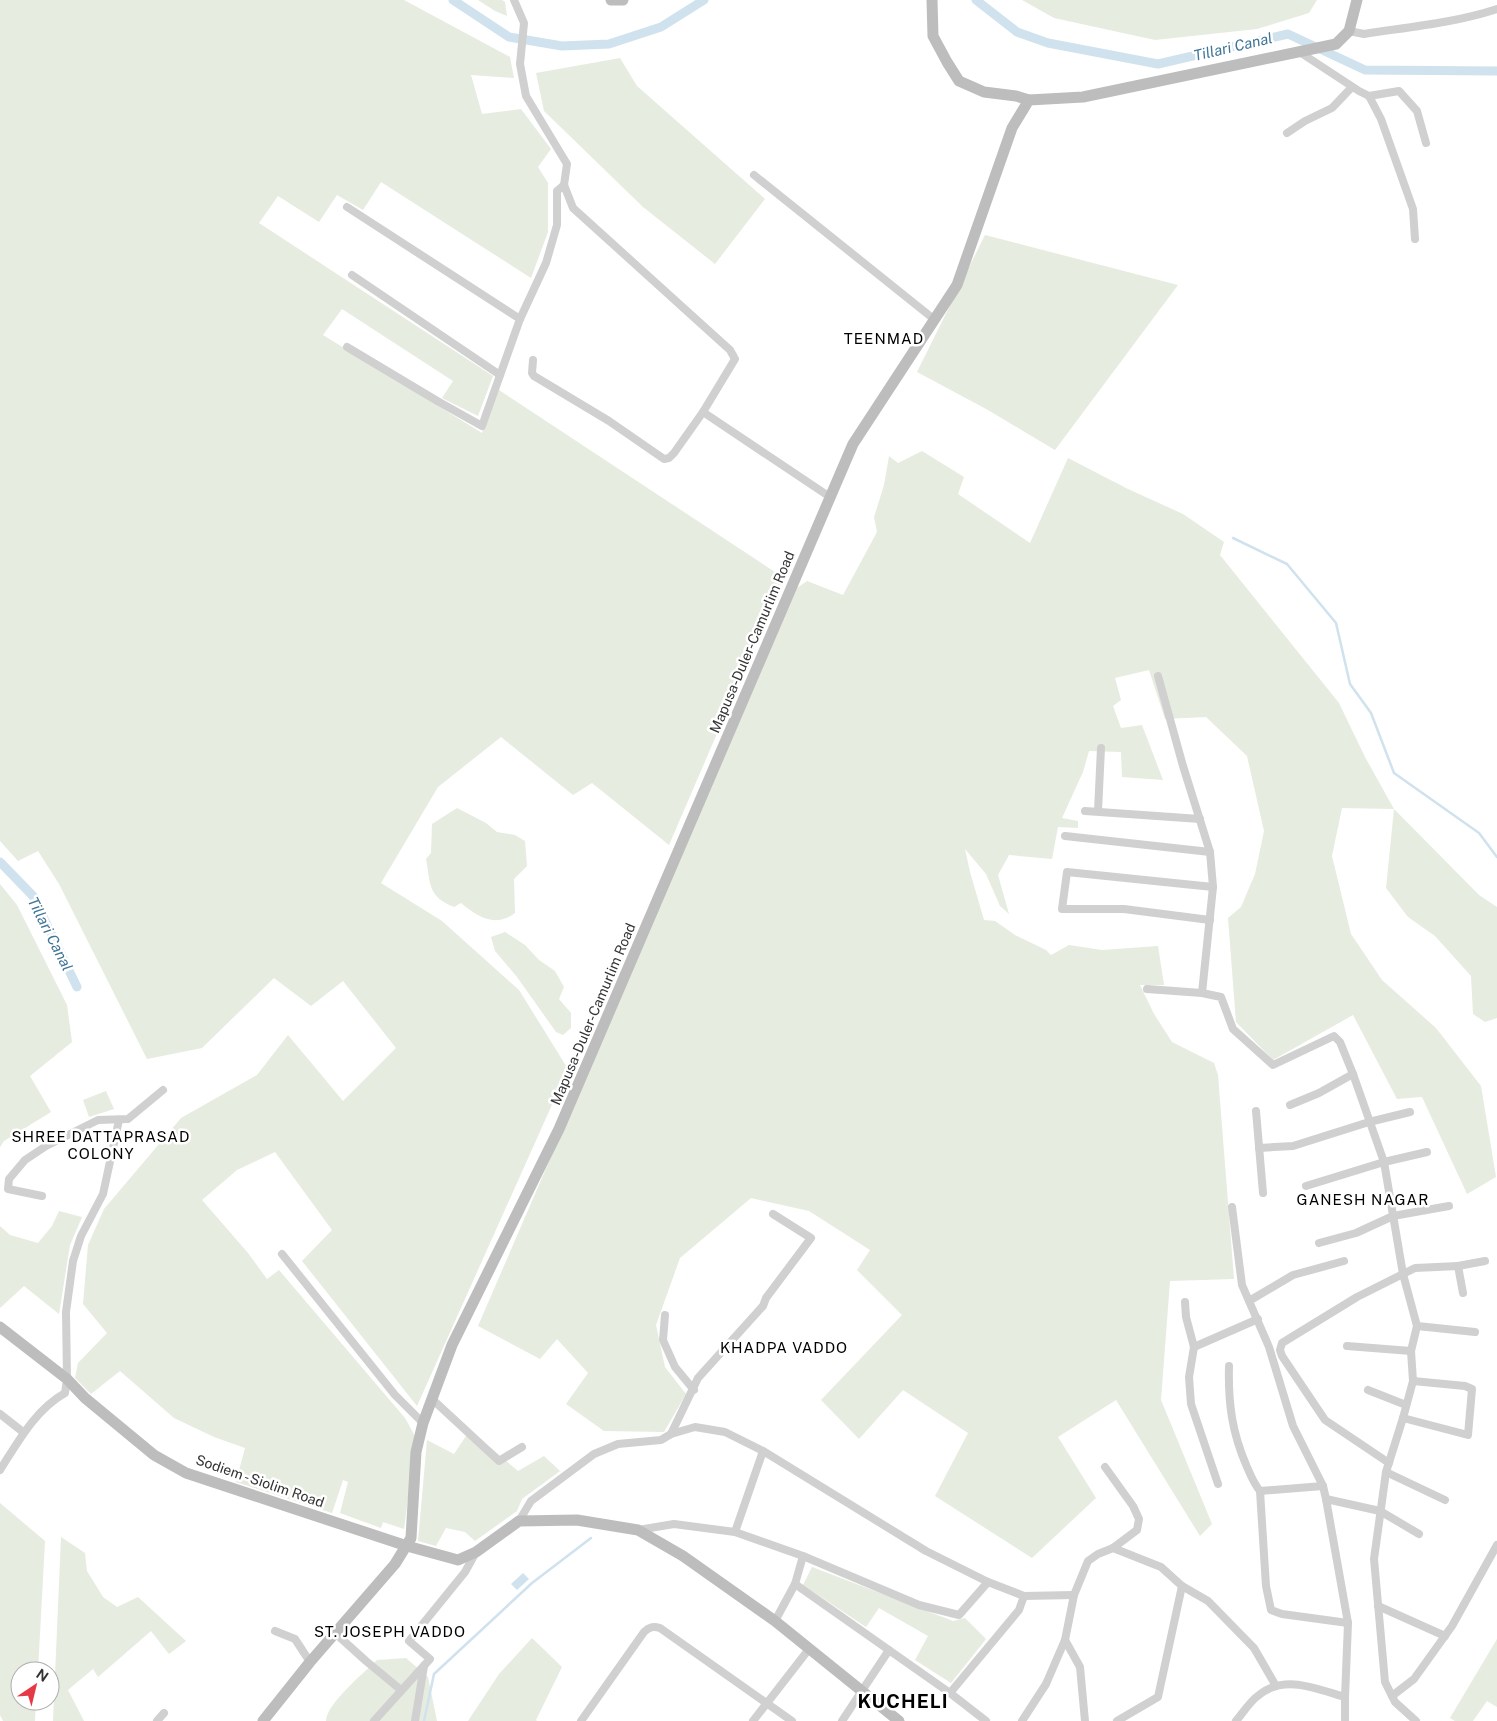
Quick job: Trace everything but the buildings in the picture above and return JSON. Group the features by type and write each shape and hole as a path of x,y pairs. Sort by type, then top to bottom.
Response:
{"street":[{"path":"514,0 524,23 520,64 526,96 567,164 564,185 573,208 730,350 735,359 674,453 669,458 664,459 609,421 534,376 532,373 533,360"},
{"path":"611,0 623,0"},
{"path":"932,0 933,36 959,81 984,92 1016,96 1029,100 1083,97 1336,44 1349,31 1357,0"},
{"path":"1349,31 1364,34 1445,22 1471,18 1497,9"},
{"path":"1304,50 1352,87 1368,96 1381,118 1413,209 1415,239"},
{"path":"1287,133 1305,121 1332,108 1352,87"},
{"path":"1368,96 1399,91 1417,111 1426,143"},
{"name":"Mapusa-Duler-Camurlim Road","path":"406,1546 410,1538 416,1452 423,1422 452,1345 559,1129 853,444 957,285 1012,128 1029,100"},
{"path":"754,175 935,320"},
{"path":"347,347 482,426 520,319 546,264 557,225 558,191 564,185"},
{"path":"347,207 520,319"},
{"path":"352,275 500,375"},
{"path":"702,412 830,497"},
{"path":"1158,676 1210,852 1213,887 1202,993"},
{"path":"1098,812 1101,748"},
{"path":"1085,810 1200,819"},
{"path":"1065,836 1210,852"},
{"path":"1210,920 1124,909 1062,908 1067,872 1213,887"},
{"path":"1147,989 1202,993 1221,997 1233,1029 1273,1065 1334,1036 1340,1042 1353,1074 1384,1162 1403,1274 1417,1326 1411,1351 1413,1382 1404,1418 1386,1472 1374,1559 1385,1682 1395,1702 1416,1721"},
{"path":"1290,1105 1319,1093 1353,1074"},
{"path":"42,1196 8,1189 10,1179 25,1160 46,1146 98,1120 128,1119 163,1090"},
{"path":"1256,1111 1263,1193"},
{"path":"1259,1148 1293,1146 1369,1122 1410,1112"},
{"path":"0,1470 23,1432 53,1400 65,1394 67,1379 66,1312 73,1261 81,1236 103,1194 119,1120"},
{"path":"1306,1186 1384,1162 1427,1152"},
{"path":"1319,1243 1356,1233 1393,1216 1449,1206"},
{"path":"1232,1207 1242,1285 1269,1347 1292,1426 1323,1486 1326,1499 1348,1623 1346,1721"},
{"path":"672,1434 698,1378 763,1306 766,1298 812,1238 773,1214"},
{"path":"282,1254 395,1395 423,1422"},
{"path":"1249,1301 1293,1275 1344,1261"},
{"path":"1389,1463 1325,1420 1282,1356 1280,1350 1282,1343 1356,1297 1415,1268 1458,1266 1485,1261"},
{"path":"1458,1266 1463,1293"},
{"path":"1185,1302 1186,1318 1194,1347 1188,1377 1192,1404 1218,1484"},
{"path":"665,1315 663,1340 675,1367 694,1390"},
{"path":"1194,1347 1258,1319"},
{"path":"1417,1326 1475,1332"},
{"name":"Sodiem - Siolim Road","path":"0,1327 67,1379 85,1398 154,1455 186,1473 406,1546 458,1560 476,1552 519,1522"},
{"path":"1347,1346 1411,1351"},
{"path":"1229,1366 1228,1390 1232,1423 1241,1453 1255,1485 1260,1491 1266,1586 1271,1610 1282,1614 1348,1623"},
{"path":"1404,1418 1468,1435 1472,1388 1413,1382"},
{"path":"1368,1390 1406,1405"},
{"path":"432,1399 499,1461 522,1447"},
{"path":"0,1414 23,1432"},
{"path":"519,1522 531,1500 594,1454 618,1444 661,1440 672,1434 695,1427 725,1432 763,1451 926,1551 988,1582 1024,1596 1074,1595"},
{"path":"735,1532 763,1451"},
{"path":"1022,1721 1046,1684 1065,1640 1074,1595 1088,1561 1098,1554 1113,1548 1137,1530 1139,1519 1133,1506 1105,1467"},
{"path":"1386,1472 1445,1500"},
{"path":"1260,1491 1323,1486"},
{"path":"1326,1499 1380,1511 1419,1534"},
{"path":"519,1522 577,1520 638,1530 674,1524 735,1532 803,1556 919,1605 959,1615 988,1582"},
{"path":"638,1530 683,1556 774,1621 899,1721"},
{"path":"1392,1696 1414,1679 1452,1626 1497,1545"},
{"path":"263,1721 310,1662 395,1564 406,1546"},
{"path":"1113,1548 1161,1567 1182,1586 1208,1601 1254,1648 1276,1686"},
{"path":"374,1721 430,1659 410,1641 465,1572 476,1552"},
{"path":"774,1621 795,1584 803,1556"},
{"path":"795,1584 950,1692 986,1721"},
{"path":"1117,1721 1158,1697 1182,1586"},
{"path":"950,1692 1019,1610 1024,1596"},
{"path":"1378,1606 1445,1636"},
{"path":"581,1721 644,1632 654,1626 660,1628 792,1721"},
{"path":"275,1631 295,1639 310,1662"},
{"path":"335,1633 401,1690"},
{"path":"1065,1640 1080,1667 1085,1721"},
{"path":"753,1721 809,1649"},
{"path":"842,1721 889,1650"},
{"path":"415,1721 424,1664"},
{"path":"1236,1721 1259,1694 1276,1686 1297,1684 1345,1697"},
{"path":"157,1721 164,1713"}],"shaded area":[{"path":"0,0 404,0 510,57 514,78 471,75 482,114 521,109 551,149 538,167 548,183 548,232 531,278 381,182 363,210 337,195 319,222 278,196 259,223 493,376 478,416 442,398 453,381 342,309 323,335 482,433 496,388 784,578 669,845 592,783 573,795 501,737 438,787 381,883 442,921 519,990 568,1069 417,1406 302,1261 332,1230 275,1152 237,1170 202,1200 248,1253 267,1279 279,1270 405,1418 416,1438 404,1529 383,1522 381,1528 340,1513 348,1482 343,1480 332,1513 236,1482 245,1448 214,1437 174,1418 120,1371 91,1394 75,1378 78,1363 107,1333 83,1304 88,1245 104,1209 181,1118 257,1075 288,1035 343,1101 396,1048 343,981 311,1006 274,978 202,1048 147,1059 59,884 38,851 18,861 0,841"},
{"path":"478,0 502,0 505,2 507,16 495,11"},
{"path":"1022,0 1317,0 1309,13 1257,29 1155,40 1054,18"},
{"path":"620,58 637,86 765,199 715,264 643,207 544,111 536,73"},
{"path":"985,235 1178,285 1055,450 988,410 917,372"},
{"path":"922,451 964,477 958,494 1030,543 1068,458 1128,489 1183,514 1224,542 1220,555 1339,703 1365,757 1394,809 1342,808 1332,856 1351,934 1382,980 1436,1028 1481,1086 1496,1177 1467,1194 1422,1097 1397,1099 1353,1015 1273,1060 1236,1022 1228,918 1241,907 1255,874 1264,831 1247,756 1206,717 1165,719 1149,670 1115,678 1121,700 1113,706 1121,728 1142,725 1163,780 1122,777 1121,752 1089,751 1083,772 1062,818 1078,821 1078,828 1058,827 1052,859 1009,855 998,875 1009,914 1000,906 986,874 965,849 984,920 995,921 1015,935 1046,950 1051,955 1069,945 1102,950 1158,946 1164,985 1140,985 1154,1014 1172,1042 1214,1063 1218,1075 1234,1279 1170,1281 1161,1400 1212,1524 1200,1536 1116,1400 1058,1437 1096,1498 1032,1558 935,1496 968,1433 903,1390 859,1439 821,1400 902,1315 857,1270 870,1250 809,1211 751,1198 680,1258 656,1325 665,1367 686,1394 664,1432 604,1431 566,1404 588,1373 557,1339 540,1359 478,1326 797,588 807,581 843,595 877,532 874,517 884,485 889,456 898,463"},
{"path":"457,808 486,823 497,832 515,835 525,841 527,866 514,879 515,913 508,917 501,920 487,919 474,913 461,903 454,907 439,898 432,888 426,859 431,853 432,824"},
{"path":"1394,809 1479,895 1497,907 1497,1018 1485,1022 1473,1014 1471,976 1435,936 1408,917 1386,888"},
{"path":"0,884 17,905 67,1005 72,1042 30,1076 51,1112 4,1141 0,1147"},
{"path":"505,932 525,945 539,960 555,971 564,987 559,999 571,1013 571,1028 563,1035 556,1032 517,977 495,951 491,937"},
{"path":"106,1091 114,1109 89,1117 83,1100"},
{"path":"59,1211 82,1217 70,1245 59,1314 24,1286 0,1308 0,1226 10,1235 38,1243 52,1226"},
{"path":"470,1430 518,1471 544,1456 560,1471 522,1499 517,1511 475,1541 465,1532 446,1528 436,1546 418,1541 427,1440 454,1454"},
{"path":"0,1503 45,1541 39,1661 10,1661 10,1711 36,1711 35,1721 3,1721 0,1715"},
{"path":"61,1537 85,1553 87,1571 103,1597 117,1607 138,1597 186,1641 169,1654 151,1631 98,1677 93,1669 68,1690 84,1721 53,1721 53,1711 60,1711 60,1661 56,1661"},
{"path":"812,1567 953,1621 965,1618 986,1639 951,1683 915,1660 928,1636 879,1608 866,1627 803,1585"},
{"path":"532,1638 562,1667 537,1721 468,1721 499,1674"},
{"path":"1497,1639 1497,1707 1487,1701 1473,1721 1455,1721 1450,1718"},
{"path":"406,1658 428,1677 437,1721 326,1721 332,1706 339,1697 377,1660"}],"water":[{"path":"523,1573 529,1579 517,1590 511,1584"}],"waterway":[{"name":"Tillari Canal","path":"453,0 509,37 562,46 609,44 661,27 704,0"},
{"name":"Tillari Canal","path":"976,0 1017,32 1048,43 1158,64 1288,34 1365,70 1497,71"},
{"path":"1233,538 1287,564 1336,623 1350,684 1371,713 1394,773 1479,833 1497,857"},
{"name":"Tillari Canal","path":"0,862 33,896 77,987"},
{"path":"424,1721 434,1674 532,1583 591,1538"}],"district":[{"name":"TEENMAD","path":"884,339"},
{"name":"SHREE DATTAPRASAD COLONY","path":"101,1146"},
{"name":"GANESH NAGAR","path":"1363,1200"},
{"name":"KHADPA VADDO","path":"784,1348"},
{"name":"ST. JOSEPH VADDO","path":"390,1632"},
{"name":"KUCHELI","path":"903,1701"}]}
